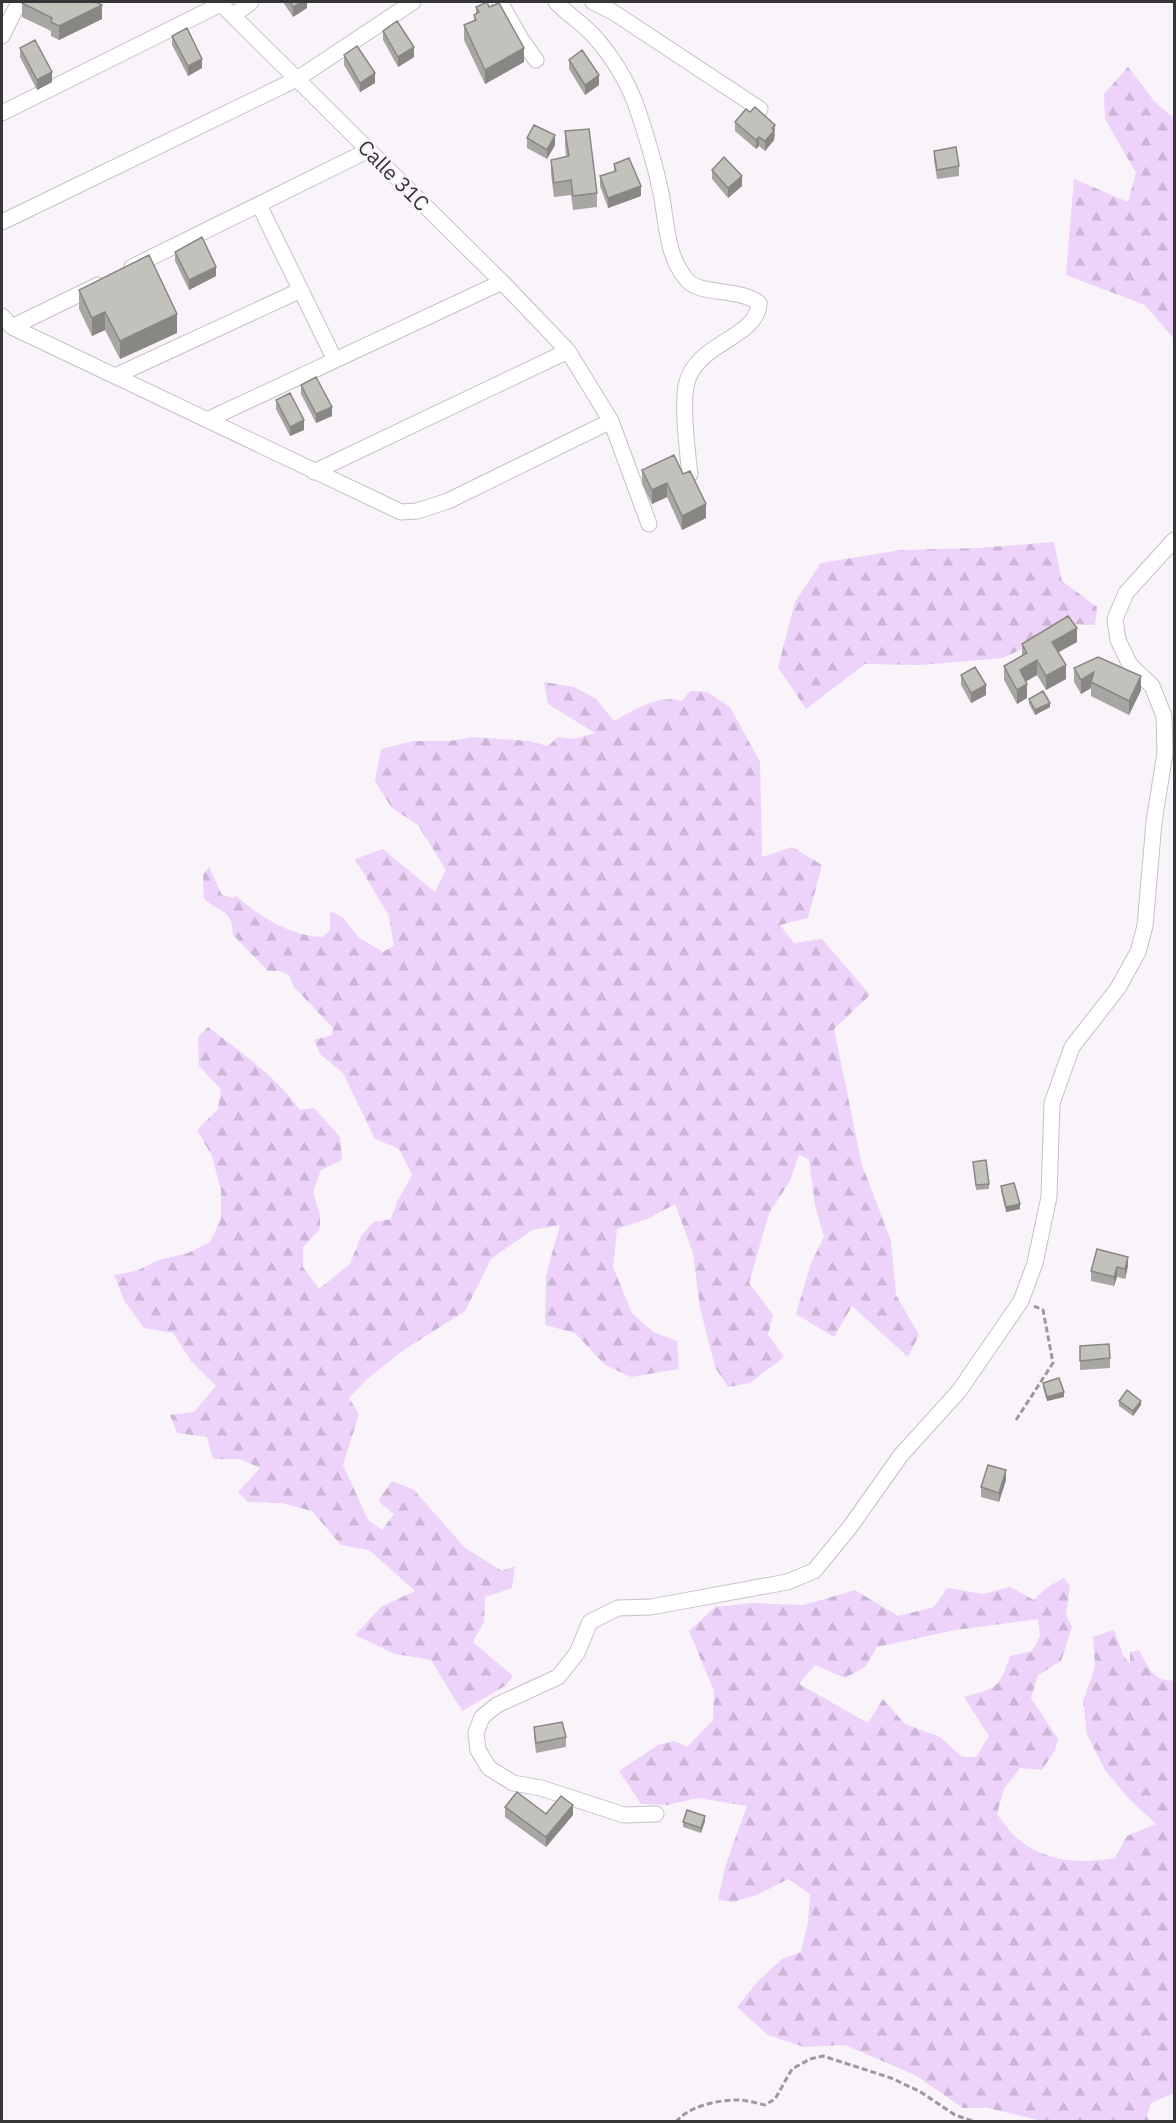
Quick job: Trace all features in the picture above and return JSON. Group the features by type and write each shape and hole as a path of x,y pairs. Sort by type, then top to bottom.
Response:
{"street":[{"path":"2,36 19,2"},
{"path":"2,113 220,2"},
{"name":"Calle 31C","path":"220,2 502,282 568,351 611,421 648,524"},
{"path":"233,16 251,2"},
{"path":"2,222 297,79 414,2"},
{"path":"500,2 536,60"},
{"path":"556,2 592,34 625,82 647,141 661,194 666,229 677,266 688,282 700,289 726,291 751,297 759,303 759,313 747,327 709,350 698,361 686,385 690,474"},
{"path":"593,2 614,12 760,109"},
{"path":"7,321 114,276 369,150"},
{"path":"259,205 335,360"},
{"path":"207,420 502,282"},
{"path":"115,376 301,290"},
{"path":"7,321 115,376 400,512 417,511 448,501 611,421"},
{"path":"314,472 568,351"},
{"path":"656,1814 624,1815 542,1788 513,1783 489,1768 478,1750 476,1733 482,1717 497,1705 558,1677 577,1653 590,1622 618,1608 651,1607 787,1582 814,1571 850,1527 901,1455 959,1390 1021,1301 1035,1263 1049,1197 1052,1103 1072,1047 1118,988 1138,952 1145,926 1154,822 1165,753 1164,716 1152,686 1130,665 1118,640 1115,619 1126,593 1174,540"}],"path":[{"path":"1016,1420 1053,1363 1043,1310 1021,1301"},
{"path":"676,2121 684,2112 710,2103 738,2100 765,2105 775,2099 792,2069 810,2059 823,2056 891,2078 919,2091 955,2115 975,2121"}],"green space":[{"path":"1128,67 1155,102 1174,118 1174,339 1145,305 1066,275 1074,179 1128,202 1136,173 1105,119 1104,94"},
{"path":"1054,542 1062,581 1097,607 1095,625 1069,624 1036,643 1002,658 921,665 865,664 806,709 778,667 795,602 821,563 901,550 978,548"},
{"path":"544,682 574,687 595,698 614,721 656,701 673,699 682,701 690,691 707,692 730,707 760,762 762,857 792,847 822,865 808,918 780,925 794,943 822,939 870,995 834,1029 862,1165 891,1241 896,1295 919,1335 908,1357 852,1306 834,1337 796,1314 811,1263 824,1237 815,1205 809,1160 799,1154 790,1181 769,1213 749,1283 773,1315 768,1335 784,1357 750,1383 728,1387 715,1367 700,1308 693,1253 675,1204 647,1219 617,1229 613,1267 632,1313 653,1332 677,1341 679,1369 631,1377 605,1365 575,1333 545,1325 546,1275 560,1225 532,1230 491,1259 465,1311 404,1350 366,1380 349,1398 359,1414 343,1465 368,1520 382,1530 394,1514 378,1501 392,1481 414,1490 465,1548 502,1571 515,1566 512,1588 485,1597 484,1622 473,1642 513,1676 505,1686 462,1711 431,1660 395,1654 355,1635 381,1607 415,1591 369,1550 341,1545 312,1511 281,1503 248,1502 238,1492 260,1468 240,1459 213,1459 207,1437 177,1433 170,1415 194,1412 216,1386 191,1361 173,1333 144,1328 125,1302 114,1275 136,1271 159,1260 188,1253 210,1242 221,1219 221,1191 212,1156 197,1130 218,1109 221,1089 199,1066 198,1037 208,1027 269,1076 300,1110 314,1108 340,1137 342,1160 321,1170 313,1192 320,1215 320,1229 303,1247 303,1267 319,1289 350,1264 361,1236 374,1222 391,1219 397,1202 412,1175 399,1149 375,1139 343,1073 320,1054 314,1040 332,1035 333,1028 294,987 289,975 280,971 268,971 233,935 230,920 225,912 204,899 203,875 209,867 222,895 233,898 236,896 255,911 287,929 322,937 330,930 330,911 343,917 358,937 383,952 394,946 389,916 355,859 383,849 435,892 446,870 418,825 392,808 375,781 381,749 413,741 450,741 473,737 529,741 548,746 558,737 574,739 595,733 548,704"},
{"path":"1064,1578 1070,1586 1066,1615 1072,1627 1061,1661 1038,1675 1031,1698 1058,1739 1055,1750 1042,1770 1020,1768 1004,1789 997,1814 1012,1834 1029,1847 1052,1857 1076,1861 1115,1858 1127,1836 1156,1824 1129,1799 1105,1770 1087,1734 1083,1701 1095,1667 1093,1637 1114,1630 1123,1655 1130,1664 1130,1652 1139,1650 1156,1676 1161,1679 1174,1680 1174,2093 1151,2103 1147,2116 1150,2121 1042,2121 988,2108 963,2108 915,2075 845,2045 804,2047 768,2035 737,2007 759,1980 782,1959 801,1952 808,1922 810,1894 788,1879 757,1895 733,1902 718,1900 726,1864 747,1806 698,1798 667,1805 641,1804 619,1771 658,1745 674,1741 687,1747 713,1720 714,1691 689,1631 715,1607 752,1603 804,1605 855,1590 898,1616 934,1607 947,1588 983,1594 1010,1587 1034,1600 1046,1588","holes":["1038,1619 1040,1636 1032,1651 1010,1656 1003,1675 995,1686 964,1697 989,1736 976,1757 962,1757 940,1737 905,1724 883,1699 868,1723 799,1684 815,1665 845,1678 865,1667 877,1647 955,1630"]}],"building":[{"path":"23,2 96,2 102,5 59,26 51,22 52,18"},
{"path":"290,2 302,2 293,7"},
{"path":"487,2 489,7 499,3 524,48 485,70 464,25 476,20 474,15 479,12 476,7"},
{"path":"397,21 414,47 398,57 383,31"},
{"path":"187,28 202,59 188,66 172,36"},
{"path":"35,40 52,72 37,80 20,48"},
{"path":"357,46 375,73 360,83 344,55"},
{"path":"582,50 599,75 585,85 569,60"},
{"path":"755,107 775,125 772,128 774,131 765,141 759,137 756,140 735,122 746,109 750,112"},
{"path":"534,125 555,135 547,150 527,138"},
{"path":"589,129 597,193 573,196 571,180 554,183 551,160 569,156 565,131"},
{"path":"956,147 959,166 937,170 934,151"},
{"path":"724,157 742,176 728,188 712,170"},
{"path":"629,158 641,186 608,198 600,176 616,171 614,164"},
{"path":"202,237 216,267 189,280 175,252"},
{"path":"149,255 177,314 120,341 105,312 92,318 79,290"},
{"path":"316,377 332,407 316,414 301,385"},
{"path":"290,393 304,420 290,427 276,400"},
{"path":"674,455 683,474 690,471 706,504 682,516 667,483 652,490 642,470"},
{"path":"1068,616 1077,628 1052,642 1066,665 1046,676 1037,660 1020,670 1027,684 1017,690 1004,666 1027,653 1022,644"},
{"path":"1098,657 1141,676 1129,701 1091,682 1094,672 1081,680 1074,668"},
{"path":"975,667 986,685 971,693 961,675"},
{"path":"1043,691 1050,703 1035,710 1029,699"},
{"path":"986,1160 989,1184 976,1185 973,1162"},
{"path":"1014,1183 1020,1204 1006,1207 1001,1186"},
{"path":"1097,1249 1128,1257 1125,1269 1117,1267 1114,1277 1091,1271"},
{"path":"1109,1344 1110,1358 1080,1361 1080,1346"},
{"path":"1059,1378 1064,1392 1047,1397 1043,1383"},
{"path":"1127,1390 1141,1401 1133,1411 1119,1401"},
{"path":"988,1465 1006,1470 999,1493 981,1487"},
{"path":"562,1722 566,1737 536,1743 534,1727"},
{"path":"517,1792 546,1814 561,1796 573,1805 546,1837 505,1807"},
{"path":"687,1810 705,1816 701,1828 683,1822"}]}
